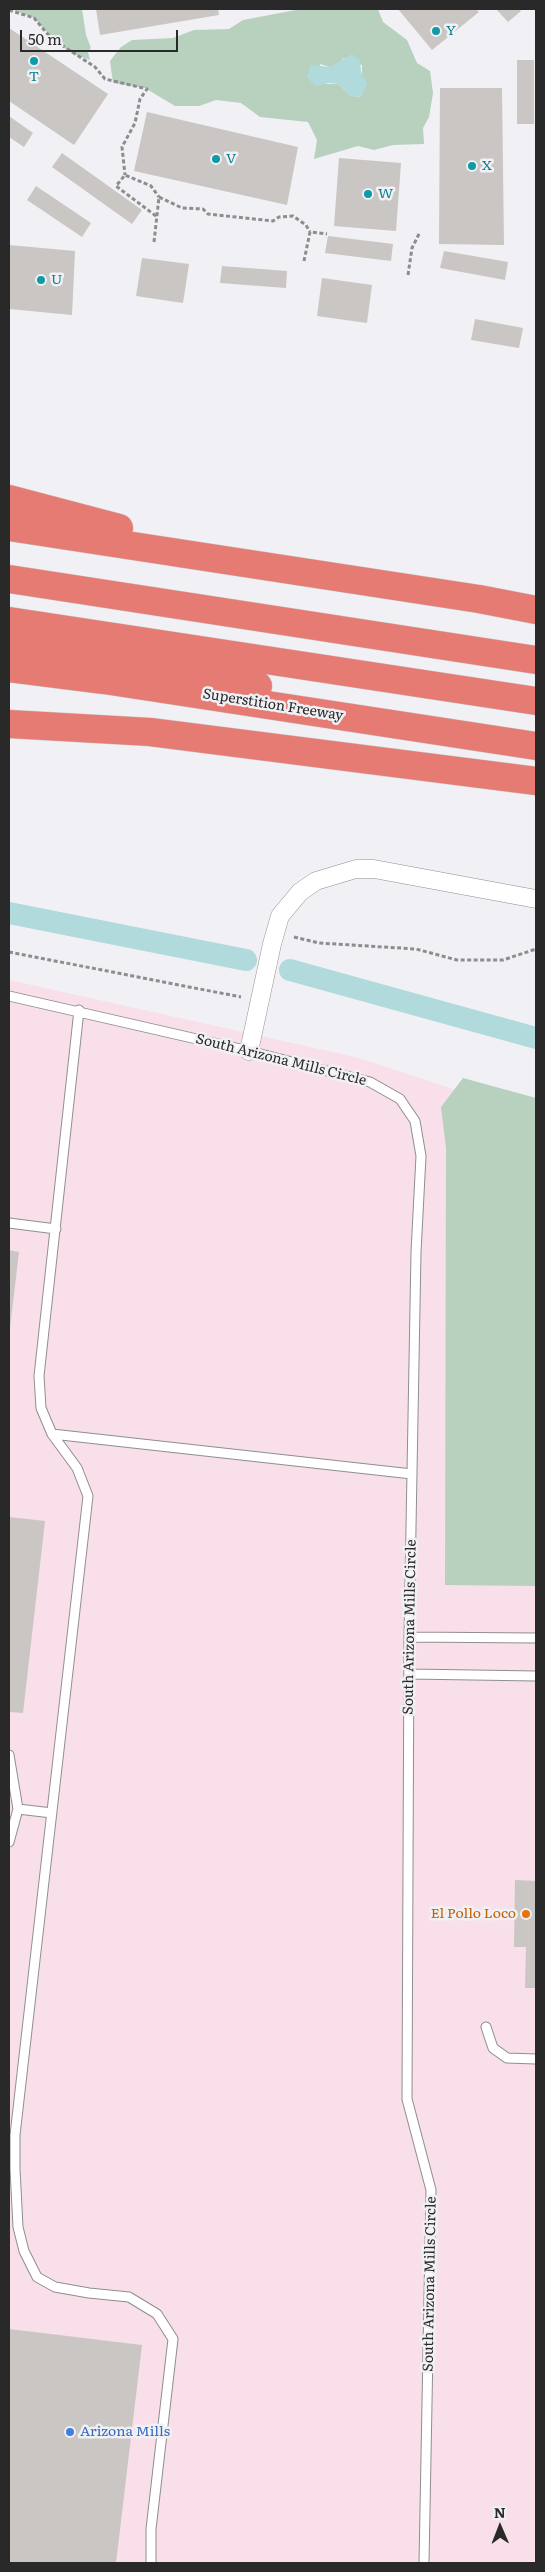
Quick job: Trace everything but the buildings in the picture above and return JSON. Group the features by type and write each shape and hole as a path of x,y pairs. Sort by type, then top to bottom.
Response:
{"highway":[{"path":"9,499 278,569"},
{"path":"9,527 479,599 536,610"},
{"path":"9,579 536,660"},
{"path":"9,621 536,701"},
{"path":"9,648 187,671 525,744"},
{"name":"Superstition Freeway","path":"9,668 104,680 525,744"},
{"path":"9,724 150,732 529,780"}],"street":[{"path":"248,1050 273,938 280,916 300,892 316,881 356,869 374,870 536,899"}],"lane":[{"name":"South Arizona Mills Circle","path":"9,996 79,1010 248,1050 370,1082 400,1099 415,1121 421,1156 416,1252 409,1637 407,2099 431,2190 424,2563"},
{"path":"79,1010 39,1376 41,1408 52,1434 77,1468 88,1496 15,2135 18,2227 24,2251 37,2277 55,2287 88,2294 129,2297 157,2314 173,2339 151,2528 151,2563"},
{"path":"9,1223 56,1228"},
{"path":"52,1434 412,1474"},
{"path":"409,1637 536,1638"},
{"path":"410,1674 536,1676"},
{"path":"9,1755 18,1810 9,1842"},
{"path":"18,1810 52,1813"},
{"path":"486,2027 493,2048 507,2058 536,2059"},
{"path":"9,2225 18,2227"}],"path":[{"path":"9,10 34,18 51,38 95,67 105,79 147,89 138,104 135,122 122,147 124,175 116,186 156,216"},
{"path":"124,175 151,186 159,197 182,208 203,209 208,214 273,221 293,216 306,225 310,232 304,261"},
{"path":"154,242 159,197"},
{"path":"310,232 327,234"},
{"path":"408,275 412,248 420,232"},
{"path":"273,938 416,949 456,960 502,960 536,949"},
{"path":"9,952 216,991 260,995"}],"shaded area":[{"name":"Arizona Mills","path":"9,980 359,1058 456,1090 536,1122 536,2563 9,2563"}],"green space":[{"path":"11,9 82,9 86,35 91,48 88,52 90,60 73,54 55,41 34,18"},
{"path":"301,9 378,9 383,22 407,40 417,63 430,71 433,93 429,117 423,128 424,144 393,145 374,150 358,146 314,159 317,140 308,122 260,117 241,103 216,100 199,106 175,106 145,88 113,83 110,61 121,47 132,40 173,38 194,30 229,29 243,20","holes":["344,58 362,65 362,96 350,95 338,84 324,84 320,64 330,67 338,64"]},
{"path":"463,1078 536,1098 536,1586 445,1585 446,1148 441,1107"}],"water":[{"path":"352,54 360,60 361,72 367,84 362,96 350,95 338,84 329,83 317,86 307,76 311,65 330,67"}],"waterway":[{"path":"9,913 246,960"},
{"path":"290,970 536,1038"}],"place":[{"name":"Y","path":"436,31"},
{"name":"T","path":"34,61"},
{"name":"V","path":"216,159"},
{"name":"X","path":"472,166"},
{"name":"W","path":"368,194"},
{"name":"U","path":"41,280"},
{"name":"El Pollo Loco","path":"526,1914"},
{"name":"Arizona Mills","path":"70,2432"}]}
